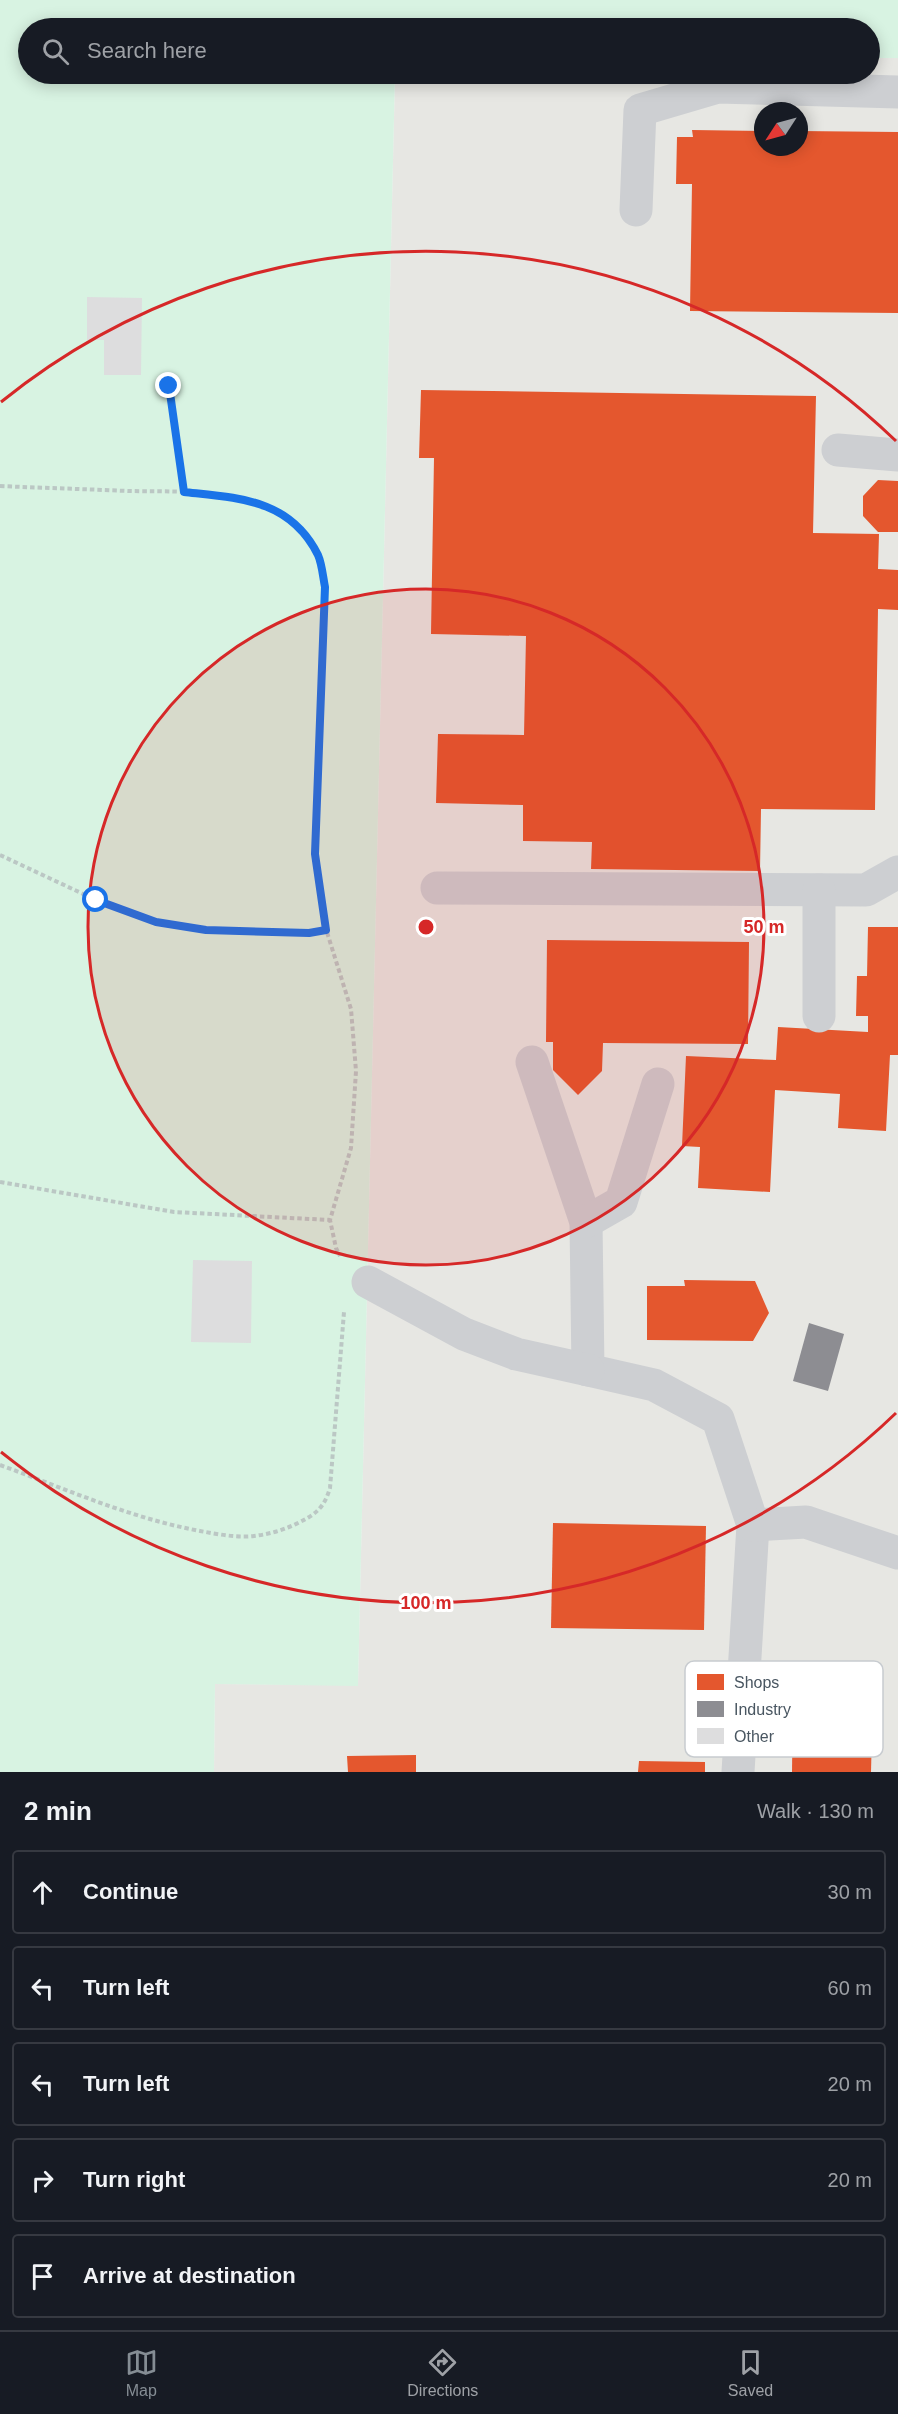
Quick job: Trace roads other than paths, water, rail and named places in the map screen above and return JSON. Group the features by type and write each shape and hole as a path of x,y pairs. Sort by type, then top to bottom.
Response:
{"lane":[{"path":"636,210 640,110 718,87 898,92"},
{"path":"838,450 898,455"},
{"path":"437,888 866,890 898,872"},
{"path":"819,890 819,1016"},
{"path":"532,1062 586,1222 588,1370"},
{"path":"586,1222 621,1202 658,1084"},
{"path":"368,1282 464,1334 516,1354 654,1385 718,1419 753,1525 745,1661"},
{"path":"753,1525 806,1522 898,1553"},
{"path":"738,1772 739,1757"}]}
